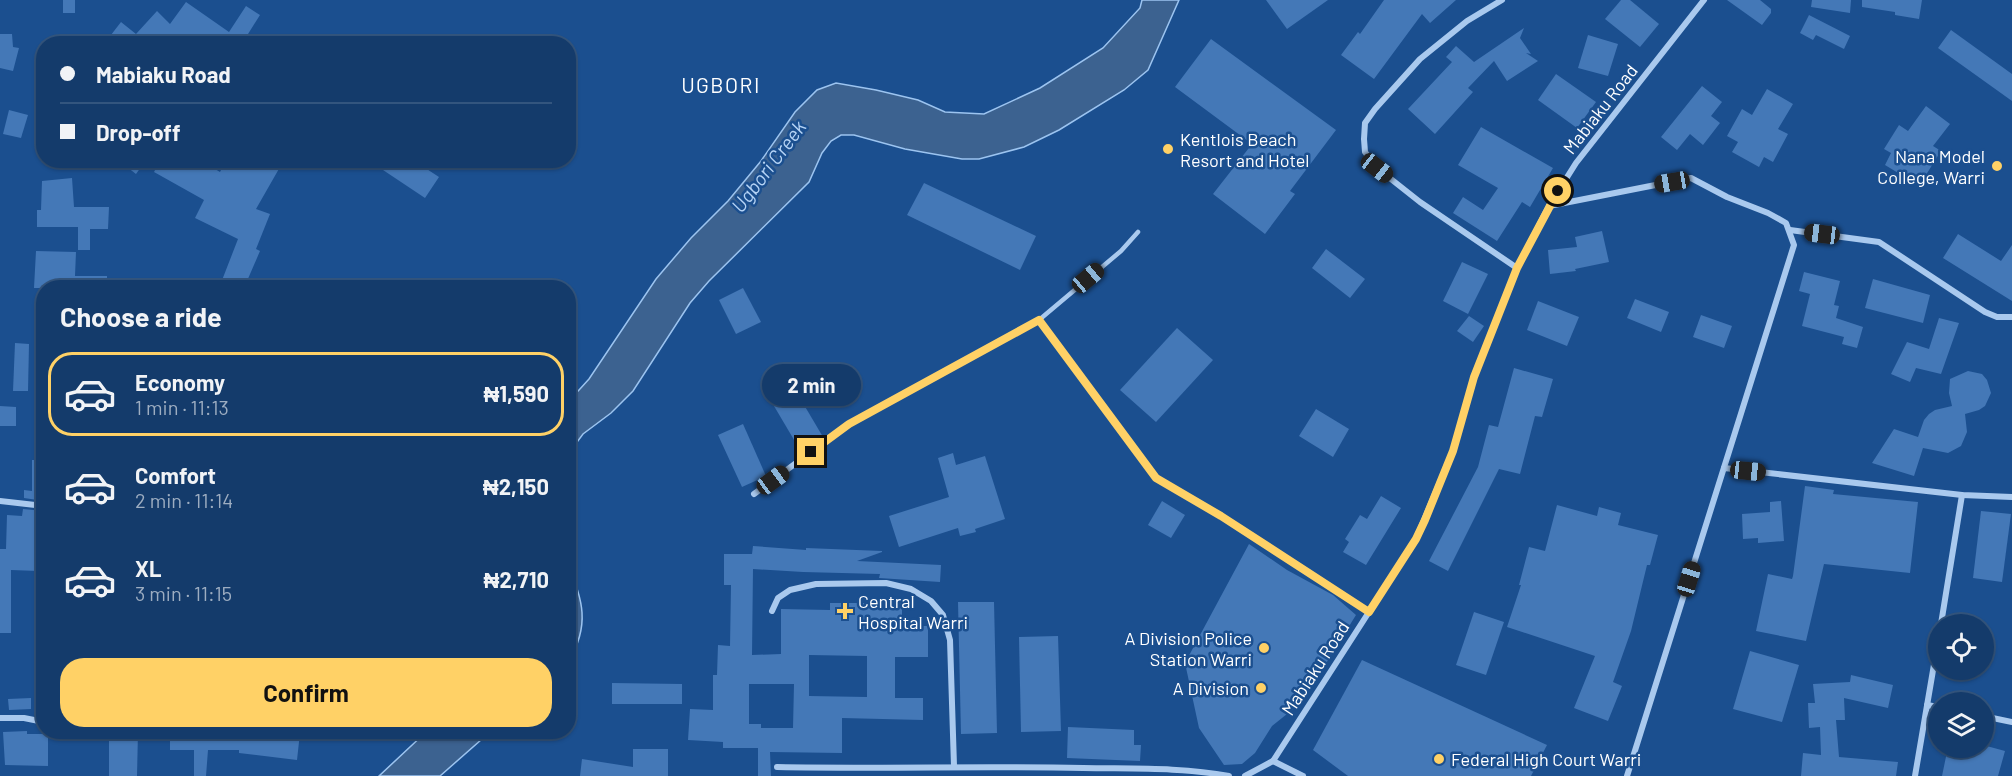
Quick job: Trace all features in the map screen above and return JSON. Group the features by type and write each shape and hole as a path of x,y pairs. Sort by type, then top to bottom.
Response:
{"street":[{"path":"1502,0 1467,21 1420,58 1374,109 1365,123 1364,139 1365,152 1377,168 1420,202 1517,268"},
{"name":"Mabiaku Road","path":"1245,776 1273,761 1416,539 1453,451 1474,377 1517,268 1549,206 1576,163 1704,0"},
{"path":"1549,206 1691,178 1786,223 1794,245 1628,776"},
{"path":"1790,230 1879,242 1985,312 1998,317 2012,317"},
{"path":"754,494 849,424 1039,320 1156,478 1221,516 1369,612"},
{"path":"1724,468 1962,495 2012,497"},
{"path":"1943,614 1962,495"},
{"path":"0,501 36,505"},
{"path":"772,611 778,598 790,590 816,584 886,583 911,589 930,601 943,615 950,640 954,766"},
{"path":"1915,776 1931,680"},
{"path":"0,718 36,720"},
{"path":"1994,718 2012,722"},
{"path":"1273,761 1303,776"},
{"path":"777,767 954,766 1151,769 1229,776"}],"lane":[{"path":"1039,320 1121,250 1138,232"}],"water":[{"name":"Ugbori Creek","path":"1142,0 1179,0 1148,70 1124,90 1059,130 1024,147 979,159 962,159 905,149 854,135 841,135 831,141 822,153 809,182 709,281 690,303 633,391 611,413 583,434 576,444 576,393 589,379 656,279 691,238 728,201 761,161 795,112 817,90 836,83 918,100 945,112 984,114 1040,88 1103,48 1140,8"},
{"path":"576,586 582,612 580,636 576,648"},
{"path":"419,739 482,739 440,776 379,776"}],"building":[{"path":"63,0 75,0 75,13 63,13"},
{"path":"1266,0 1328,0 1287,29"},
{"path":"1384,0 1456,0 1430,23 1422,14 1374,79 1341,55 1358,32 1360,34"},
{"path":"1621,0 1630,0 1659,24 1640,47 1605,19"},
{"path":"1727,0 1760,0 1771,9 1771,13 1762,25"},
{"path":"1812,0 1851,0 1850,13 1811,7"},
{"path":"1862,0 1922,0 1919,19 1895,15 1895,12 1862,7"},
{"path":"186,2 229,32 246,6 260,15 247,36 110,36 121,22 136,34 157,11 170,24"},
{"path":"1809,15 1850,36 1844,49 1816,35 1813,40 1800,33"},
{"path":"1524,28 1520,38 1531,54 1526,53 1538,61 1507,81 1494,61 1468,88 1473,92 1435,134 1408,109 1452,62 1446,57 1456,46 1474,62"},
{"path":"1951,30 2012,74 2012,101 1938,48"},
{"path":"0,34 12,34 13,47 19,48 13,71 0,68"},
{"path":"1588,35 1618,44 1608,76 1578,68"},
{"path":"1211,39 1336,130 1290,191 1295,194 1265,234 1213,194 1252,144 1175,87"},
{"path":"1556,74 1596,102 1577,128 1538,100"},
{"path":"1702,86 1722,102 1711,116 1720,123 1703,145 1690,134 1677,150 1661,137"},
{"path":"1767,89 1793,104 1778,129 1788,134 1773,162 1764,157 1759,167 1732,152 1738,142 1727,136 1742,109 1752,115"},
{"path":"1926,106 1950,124 1933,146 1941,151 1924,178 1918,174 1913,182 1885,165 1891,153 1884,149 1899,125 1908,131"},
{"path":"9,110 28,115 21,138 3,134"},
{"path":"1481,127 1553,168 1530,207 1522,202 1497,241 1453,213 1463,197 1483,210 1498,188 1458,165"},
{"path":"128,168 140,168 136,174"},
{"path":"156,168 213,168 220,172 222,168 279,168 256,209 270,214 256,249 260,251 247,280 222,280 238,239 195,218 204,200 154,172"},
{"path":"380,168 425,168 439,177 425,198"},
{"path":"72,178 74,207 109,207 108,229 90,229 90,250 78,250 78,227 37,227 37,210 41,210 42,181"},
{"path":"924,183 1036,236 1020,270 907,215"},
{"path":"1602,231 1609,262 1575,269 1576,271 1550,274 1548,250 1577,247 1575,237"},
{"path":"1958,234 2001,261 2012,245 2012,301 1943,258"},
{"path":"1326,249 1365,279 1350,298 1312,268"},
{"path":"36,251 76,252 75,276 107,276 107,280 36,280 36,288 34,288"},
{"path":"1462,262 1488,274 1468,314 1443,301"},
{"path":"1804,272 1840,281 1834,305 1839,306 1836,318 1863,327 1857,348 1842,344 1844,337 1802,326 1810,294 1799,291"},
{"path":"1873,279 1930,295 1923,323 1865,308"},
{"path":"743,288 761,322 736,334 719,300"},
{"path":"1635,299 1669,312 1661,332 1627,318"},
{"path":"1538,301 1579,317 1567,346 1527,330"},
{"path":"1701,315 1732,326 1724,348 1693,337"},
{"path":"1469,316 1484,326 1473,342 1457,331"},
{"path":"1939,318 1959,323 1941,374 1916,368 1910,382 1891,374 1907,342 1929,349"},
{"path":"1177,328 1213,360 1156,422 1120,390"},
{"path":"15,343 29,344 28,391 13,391"},
{"path":"1514,368 1553,379 1542,417 1535,416 1520,474 1499,469 1448,571 1429,561 1478,467 1489,425 1498,427"},
{"path":"1968,371 1982,374 1987,380 1991,393 1985,406 1965,414 1967,432 1961,446 1948,453 1923,448 1914,476 1872,463 1894,429 1918,437 1924,420 1929,414 1935,410 1952,406 1949,393 1950,379"},
{"path":"797,393 823,437 800,450 774,406"},
{"path":"0,406 16,407 16,426 0,426"},
{"path":"1316,409 1349,429 1333,457 1299,436"},
{"path":"743,424 766,476 742,487 718,435"},
{"path":"953,453 956,465 985,456 1005,519 975,529 976,532 960,536 958,528 899,547 889,516 949,497 938,458"},
{"path":"32,460 36,460 36,500 24,498 24,490 32,491"},
{"path":"1805,486 1834,490 1833,494 1918,502 1910,573 1824,564 1806,641 1756,631 1768,574 1792,579"},
{"path":"1381,496 1401,508 1366,565 1343,552 1349,542 1345,539 1360,515 1367,519"},
{"path":"1162,501 1185,515 1171,538 1148,525"},
{"path":"1781,501 1784,541 1758,543 1758,538 1743,539 1742,514 1770,512 1770,502"},
{"path":"1557,505 1597,516 1599,507 1621,513 1618,525 1658,535 1650,565 1647,565 1631,631 1613,682 1622,686 1608,721 1574,708 1595,656 1507,627 1521,585 1519,585 1529,547 1545,551"},
{"path":"23,509 36,510 36,571 11,570 11,633 0,633 0,549 6,549 7,515 22,516"},
{"path":"1981,511 2011,514 2002,582 1973,578"},
{"name":"A Division Police Station Warri","path":"1249,544 1287,570 1333,595 1356,615 1302,702 1272,726 1255,753 1242,764 1224,765 1199,728 1185,663"},
{"path":"753,546 806,550 806,548 882,551 857,561 941,565 940,582 879,578 880,574 753,569 752,655 781,654 781,609 830,610 830,603 902,603 902,626 928,626 928,657 895,657 895,698 923,698 923,720 842,718 842,753 770,752 771,776 758,776 758,748 723,748 723,742 688,740 690,709 713,710 713,675 717,675 718,645 730,646 731,585 724,585 724,554 752,554","holes":["809,655 867,656 867,697 809,696","749,684 794,684 793,728 761,728 761,724 749,724"]},
{"path":"958,602 994,602 997,733 961,734"},
{"path":"1474,612 1504,622 1486,675 1456,665"},
{"path":"1058,636 1061,731 1021,732 1019,637"},
{"path":"1750,651 1799,665 1782,722 1733,709"},
{"path":"1362,660 1547,745 1531,776 1348,776 1313,750"},
{"path":"1851,675 1893,685 1888,708 1844,698 1845,720 1836,720 1839,757 1898,762 1896,776 1801,776 1803,753 1821,755 1820,727 1809,728 1808,703 1815,703 1813,684 1850,682"},
{"path":"612,683 682,684 682,704 612,704"},
{"path":"31,698 31,709 9,710 8,699"},
{"path":"1068,727 1134,730 1134,745 1141,745 1140,761 1067,758"},
{"path":"27,731 27,734 36,734 36,739 48,739 48,766 5,765 3,732"},
{"path":"109,739 138,739 137,776 109,776"},
{"path":"170,739 299,739 297,760 239,753 239,750 208,750 206,776 194,776 194,750 170,750"},
{"path":"1994,748 2005,751 1998,776 1942,776 1946,758 1994,758"},
{"path":"633,749 668,749 668,776 580,776 582,759 633,767"}],"place":[{"name":"Kentlois Beach Resort and Hotel","path":"1168,149"},
{"name":"Nana Model College, Warri","path":"1997,166"},
{"name":"Central Hospital Warri","path":"845,611"},
{"name":"A Division Police Station Warri","path":"1264,648"},
{"name":"A Division","path":"1261,688"},
{"name":"Federal High Court Warri","path":"1439,759"}],"district":[{"name":"UGBORI","path":"721,84"}],"route":[{"path":"811,452 849,424 1039,320 1156,478 1221,516 1369,612 1416,539 1434,500 1453,451 1474,377 1517,268 1558,191"}]}
